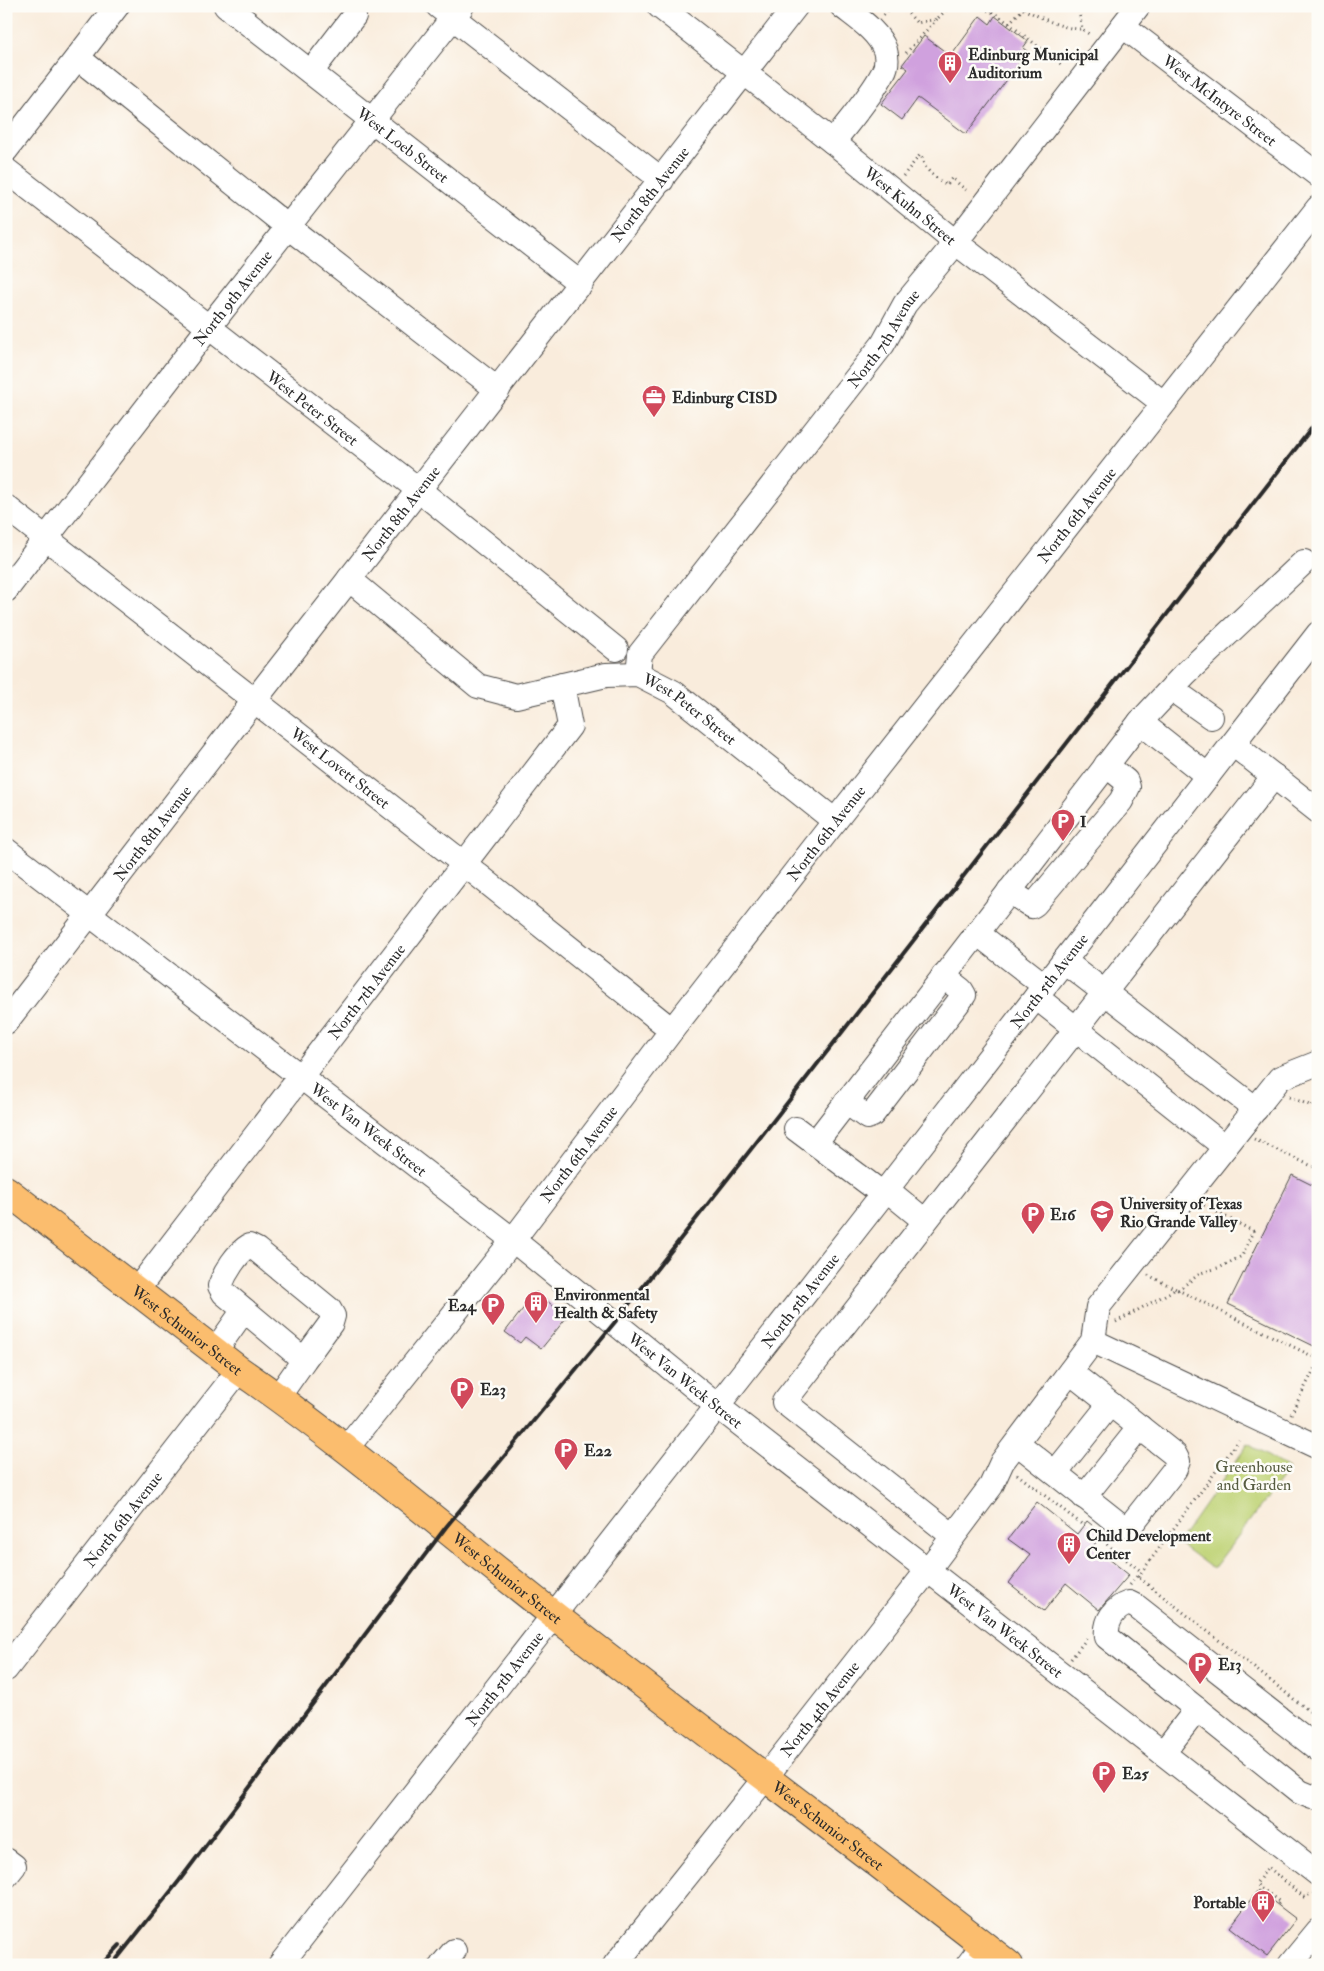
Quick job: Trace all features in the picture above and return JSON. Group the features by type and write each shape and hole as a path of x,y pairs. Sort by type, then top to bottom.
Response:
{"main road":[{"name":"West Schunior Street","path":"6,1190 239,1370 278,1396 553,1614 765,1778 976,1955 1009,1965"}],"street":[{"path":"6,150 117,6"},
{"name":"West Loeb Street","path":"226,6 581,284"},
{"name":"West Kuhn Street","path":"660,6 834,142 955,242 1163,403"},
{"name":"North 8th Avenue","path":"6,1022 796,6"},
{"path":"834,142 874,88 887,63 885,50 870,29 842,6"},
{"name":"North 7th Avenue","path":"638,674 640,654 883,344 905,304 955,242 1117,18 1138,6"},
{"path":"451,10 662,180"},
{"name":"North 9th Avenue","path":"6,590 373,120 451,10"},
{"path":"311,72 354,16"},
{"name":"West McIntyre Street","path":"1117,18 1318,175"},
{"path":"78,58 288,227 498,390"},
{"name":"West Peter Street","path":"6,170 419,490 616,649"},
{"path":"1315,208 1315,188 1318,180"},
{"name":"North 6th Avenue","path":"346,1449 513,1240 672,1030 1315,208"},
{"name":"West Lovett Street","path":"6,507 463,863 672,1030"},
{"path":"925,1221 805,1136 846,1102 1140,722 1173,687 1304,562"},
{"name":"West Peter Street","path":"349,579 478,686 516,696 606,674 638,674 673,692 835,821"},
{"name":"North 5th Avenue","path":"280,1965 1318,634"},
{"name":"North 7th Avenue","path":"136,1290 570,726 562,686"},
{"path":"1173,687 1180,695 1212,717"},
{"path":"1140,722 1208,776"},
{"path":"1233,744 1318,811"},
{"path":"1009,891 1027,904 1032,906 1035,904 1121,802 1128,787 1126,781 1106,765"},
{"path":"953,1536 784,1402 1274,776"},
{"name":"West Van Week Street","path":"6,850 513,1240 716,1405 1162,1753 1315,1884"},
{"path":"977,933 1040,991 1076,1028 1225,1147"},
{"path":"1064,961 1256,1109"},
{"path":"1318,1063 1280,1078 1098,1307 1093,1341 1318,1447"},
{"path":"278,1396 331,1323 333,1316 329,1309 257,1250 250,1246 243,1249 223,1278 220,1286 224,1293 304,1360"},
{"path":"215,1351 244,1310"},
{"name":"North 4th Avenue","path":"614,1965 765,1778 928,1570 991,1486 1002,1462 1093,1341"},
{"name":"North 6th Avenue","path":"6,1669 239,1370"},
{"path":"1016,1443 1119,1524 1130,1526 1175,1469 1178,1461 1175,1455 1070,1372"},
{"path":"1055,1473 1110,1404"},
{"path":"1084,1497 1140,1427"},
{"path":"1318,1749 1137,1607 1129,1603 1120,1606 1107,1622 1107,1637 1300,1792 1312,1797 1318,1797"},
{"path":"1162,1753 1197,1709"},
{"path":"1290,1965 1318,1931"}],"path":[{"path":"882,18 892,6"},
{"path":"902,6 918,23 937,20"},
{"path":"902,58 950,6"},
{"path":"973,6 990,11 1009,23 1062,66"},
{"path":"990,11 994,6"},
{"path":"1064,6 1079,11 1091,11 1105,6 1117,18"},
{"path":"1009,23 1024,8 1058,26 1082,29 1089,34"},
{"path":"1079,11 1082,29"},
{"path":"903,176 920,155 924,159 924,166 940,181 947,185 952,178 966,190"},
{"path":"1286,1096 1312,1106 1318,1098"},
{"path":"1250,1137 1318,1169"},
{"path":"1116,1322 1177,1290 1201,1273 1242,1256 1253,1231 1198,1202"},
{"path":"1143,1273 1318,1360 1289,1419"},
{"path":"1116,1313 1116,1328"},
{"path":"1138,1577 1238,1440"},
{"path":"1017,1474 1084,1526"},
{"path":"1099,1538 1142,1572"},
{"path":"1278,1904 1280,1902 1256,1884 1268,1867 1304,1896 1315,1884"}],"green space":[{"name":"Greenhouse and Garden","path":"1248,1444 1289,1469 1213,1569 1178,1543"}],"building":[{"name":"Edinburg Municipal Auditorium","path":"980,16 990,24 995,16 1028,41 1023,48 1028,52 966,134 918,98 902,120 881,104 908,69 902,65 924,36 951,56"},
{"path":"1292,1175 1318,1188 1318,1348 1228,1304"},
{"name":"Environmental Health & Safety","path":"536,1292 567,1317 541,1349 525,1337 520,1343 505,1332"},
{"name":"Child Development Center","path":"1037,1502 1077,1534 1087,1521 1103,1534 1093,1546 1129,1575 1099,1610 1066,1583 1044,1611 1009,1583 1030,1555 1008,1539"},
{"name":"Portable","path":"1258,1890 1296,1919 1267,1956 1230,1927"}],"railway":[{"path":"112,1965 179,1881 446,1527 615,1322 1318,420"},
{"path":"101,1965 120,1945"}],"place":[{"name":"Edinburg Municipal Auditorium","path":"950,84"},
{"name":"Edinburg CISD","path":"654,418"},
{"name":"I","path":"1063,842"},
{"name":"University of Texas Rio Grande Valley","path":"1102,1233"},
{"name":"E16","path":"1033,1235"},
{"name":"Environmental Health & Safety","path":"536,1324"},
{"name":"E24","path":"493,1326"},
{"name":"E23","path":"462,1410"},
{"name":"E22","path":"566,1471"},
{"name":"Child Development Center","path":"1069,1565"},
{"name":"E13","path":"1200,1685"},
{"name":"E25","path":"1104,1794"},
{"name":"Portable","path":"1263,1923"}]}
